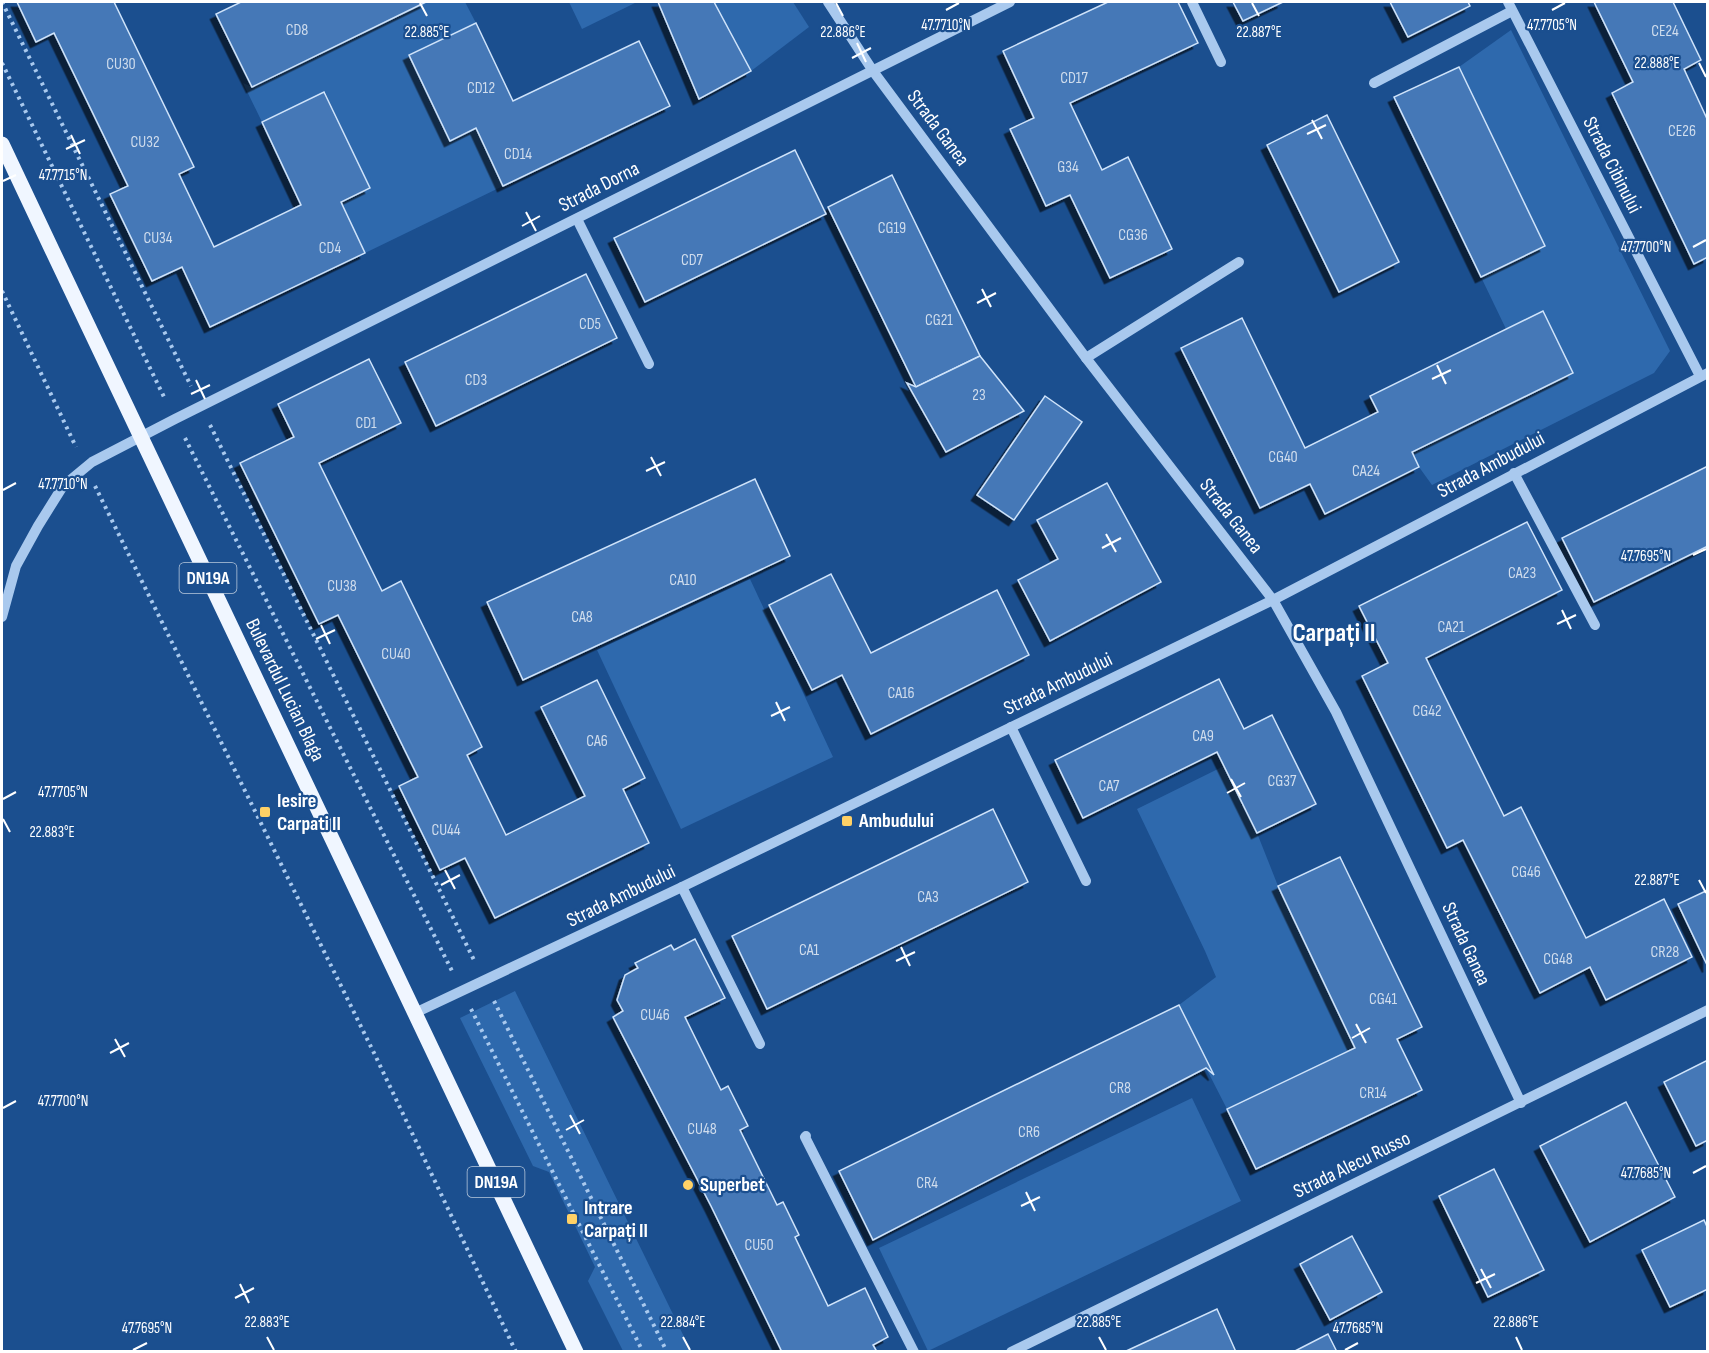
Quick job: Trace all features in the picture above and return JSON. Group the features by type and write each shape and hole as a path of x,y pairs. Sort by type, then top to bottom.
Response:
{"main road":[{"name":"Bulevardul Lucian Blaga","path":"2,144 417,1012 576,1352"}],"street":[{"name":"Strada Ganea","path":"828,2 873,71 1086,358 1273,600 1336,712 1521,1103"},
{"name":"Strada Dorna","path":"2,617 16,566 38,526 63,486 93,462 140,436 1010,2"},
{"path":"1192,2 1221,62"},
{"path":"1374,83 1510,6"},
{"name":"Strada Cibinului","path":"1510,6 1704,375"},
{"path":"578,219 649,364"},
{"path":"1086,358 1239,262"},
{"name":"Strada Ambudului","path":"417,1012 682,887 1273,600 1704,375"},
{"path":"1514,473 1595,625"},
{"path":"1011,727 1086,881"},
{"path":"682,887 760,1044"},
{"name":"Strada Alecu Russo","path":"1011,1352 1707,1010"},
{"path":"806,1136 914,1352"}],"path":[{"path":"2,2 667,1352"},
{"path":"2,63 175,419 643,1352"},
{"path":"2,291 86,468 375,1055 516,1352"}],"shaded area":[{"path":"426,2 465,2 476,23 409,55 450,141 476,128 503,186 365,253 341,202 370,188 325,92 262,122 243,83 252,87"},
{"path":"569,2 637,2 582,29"},
{"path":"714,2 793,2 809,27 751,71"},
{"path":"1511,30 1670,351 1654,373 1432,485 1412,452 1542,312 1506,329 1481,277 1545,246 1459,67"},
{"path":"750,579 833,757 681,829 597,650"},
{"path":"1224,766 1355,1048 1227,1109 1206,1068 1213,1073 1179,1005 1216,977 1137,809"},
{"path":"515,991 691,1351 623,1351 588,1281 595,1267 549,1172 533,1166 460,1018"},
{"path":"1192,1098 1241,1201 928,1351 879,1248"}],"building":[{"path":"17,2 114,2 194,167 179,174 214,247 301,205 262,122 324,92 370,188 341,202 365,253 210,327 182,267 152,281 110,194 128,186 54,33 36,42"},
{"path":"241,2 426,2 252,87 216,14"},
{"path":"658,2 714,2 751,71 699,99"},
{"path":"1108,2 1178,2 1198,43 1070,103 1102,170 1128,157 1172,249 1110,278 1070,195 1046,206 1010,129 1034,118 1003,51"},
{"path":"1233,2 1283,2 1243,21"},
{"path":"1390,2 1468,2 1470,6 1408,37"},
{"path":"1594,2 1673,2 1701,60 1684,69 1708,121 1708,257 1694,264 1612,93 1633,82"},
{"path":"476,23 513,101 639,41 670,106 503,186 476,128 450,141 409,55"},
{"path":"1459,67 1545,246 1481,277 1394,97"},
{"path":"1327,115 1399,262 1339,292 1267,145"},
{"path":"795,150 826,214 645,302 614,238"},
{"path":"892,175 980,356 916,387 828,207"},
{"path":"586,274 617,338 436,426 405,362"},
{"path":"1543,311 1573,373 1412,452 1419,467 1325,514 1310,484 1260,508 1181,348 1242,318 1305,448 1378,412 1370,396"},
{"path":"980,356 1024,411 946,452 907,383 916,387"},
{"path":"369,359 401,423 319,463 382,591 401,581 482,747 467,755 506,835 585,796 541,707 597,680 645,778 623,789 649,843 495,918 465,858 440,870 399,786 418,777 338,615 319,624 240,463 294,437 278,404"},
{"path":"1045,396 1082,422 1014,520 977,495"},
{"path":"1708,466 1708,546 1594,602 1562,538"},
{"path":"755,479 790,556 523,680 487,602"},
{"path":"1107,483 1161,582 1050,641 1018,580 1058,559 1037,520"},
{"path":"1527,522 1562,590 1426,658 1504,816 1521,807 1586,938 1664,899 1692,957 1606,1000 1590,967 1540,993 1463,840 1447,848 1362,676 1388,663 1359,606"},
{"path":"831,574 871,653 997,590 1029,655 871,734 842,675 812,690 769,605"},
{"path":"1219,679 1244,729 1272,715 1316,804 1257,833 1217,752 1083,818 1055,760"},
{"path":"993,809 1028,882 767,1009 732,936"},
{"path":"1340,857 1422,1027 1397,1039 1422,1090 1256,1169 1227,1109 1355,1048 1278,886"},
{"path":"1708,890 1708,967 1678,904"},
{"path":"695,939 725,998 685,1017 721,1090 728,1086 748,1126 740,1130 777,1205 783,1202 799,1235 795,1237 828,1306 865,1288 888,1337 873,1345 876,1350 873,1352 782,1352 711,1206 613,1017 623,1011 617,1000 625,975 638,968 635,963 671,945 674,950"},
{"path":"1179,1005 1214,1075 1206,1068 873,1240 839,1171"},
{"path":"1708,1060 1708,1140 1696,1146 1664,1082"},
{"path":"1626,1102 1675,1197 1590,1242 1540,1146"},
{"path":"1494,1169 1544,1270 1488,1297 1439,1196"},
{"path":"1704,1220 1708,1229 1708,1289 1670,1307 1642,1250"},
{"path":"1352,1236 1382,1292 1330,1320 1300,1264"},
{"path":"1217,1309 1236,1352 1124,1352"},
{"path":"1328,1334 1337,1352 1293,1352"}],"place":[{"name":"Iesire Carpati II","path":"265,812"},
{"name":"Ambudului","path":"847,821"},
{"name":"Superbet","path":"688,1185"},
{"name":"Intrare Carpați II","path":"572,1219"}],"district":[{"name":"Carpați II","path":"1334,633"}]}
